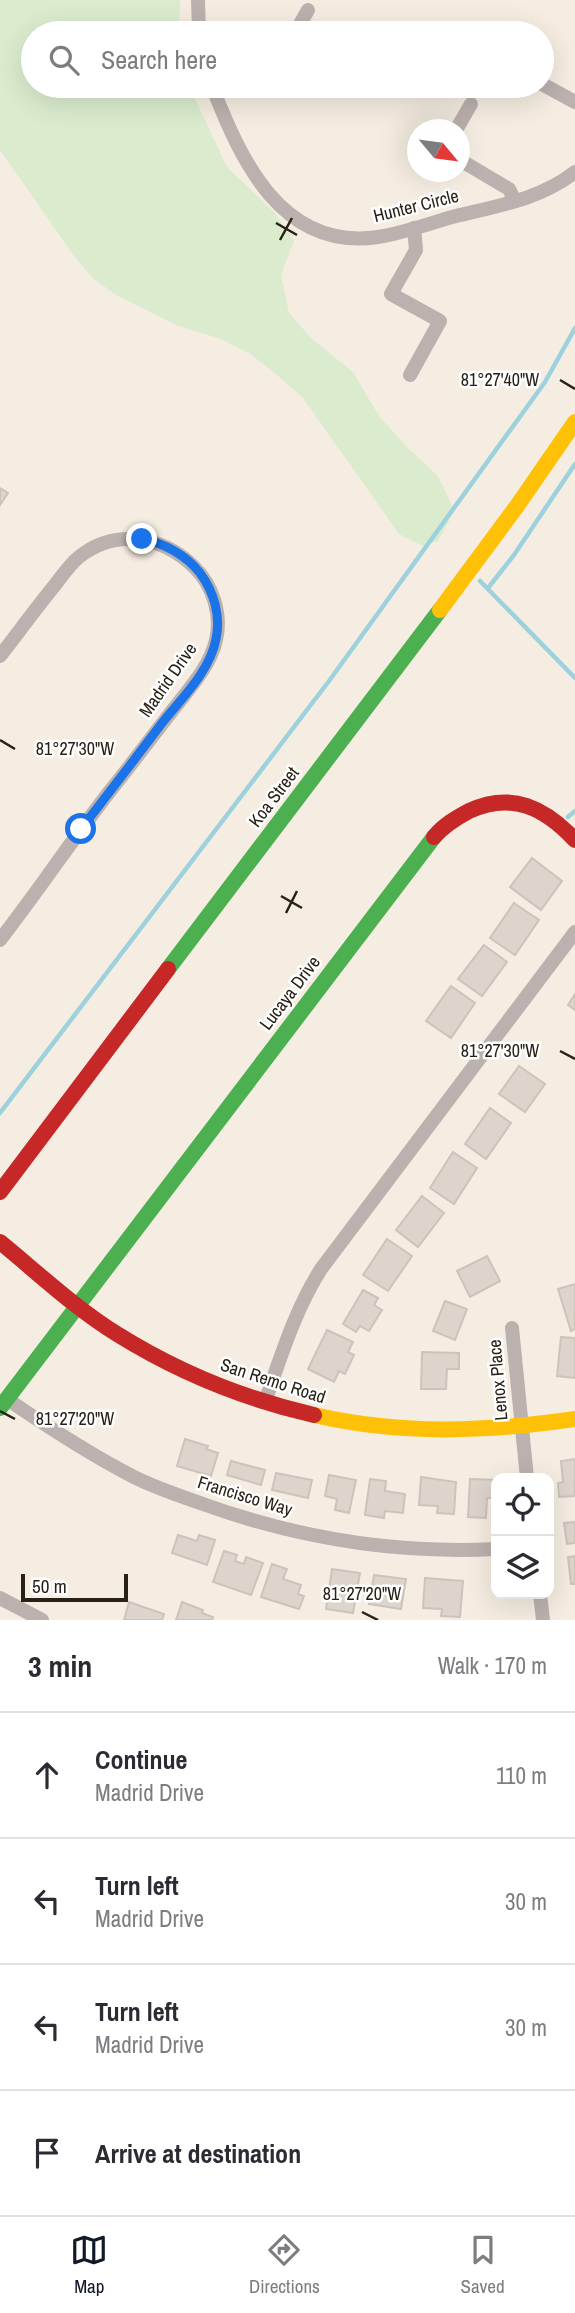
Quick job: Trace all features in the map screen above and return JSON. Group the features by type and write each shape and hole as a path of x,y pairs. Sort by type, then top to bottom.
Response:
{"street":[{"path":"198,0 199,21"},
{"path":"302,21 308,10"},
{"path":"554,91 575,102"},
{"name":"Hunter Circle","path":"218,98 257,181 268,195 287,213 312,228 337,236 377,237 515,201 547,190 575,172"},
{"path":"462,119 471,104"},
{"path":"470,166 509,189 515,201"},
{"path":"410,375 440,321 391,294 416,250 414,228"},
{"name":"Koa Street","path":"0,1192 472,566 575,422"},
{"name":"Madrid Drive","path":"0,656 73,562 106,542 127,538 142,539 165,546 199,571 214,599 218,621 216,640 200,675 81,829 0,940"},
{"name":"Lucaya Drive","path":"4,1404 441,828 475,807 499,801 510,802 530,807 552,818 568,831 575,841"},
{"path":"265,1402 292,1324 321,1269 575,932"},
{"name":"San Remo Road","path":"0,1242 117,1334 166,1362 210,1382 302,1414 373,1427 428,1431 522,1428 575,1419"},
{"name":"Lenox Place","path":"512,1328 526,1473"},
{"name":"Francisco Way","path":"4,1404 136,1478 247,1519 348,1542 457,1550 491,1549"},
{"path":"0,1598 42,1620"},
{"path":"541,1599 543,1620"}],"green space":[{"path":"0,0 180,0 179,21 21,21 21,98 195,98 227,167 274,212 294,241 281,275 289,313 311,338 353,372 379,416 438,476 452,505 449,521 438,541 423,546 399,534 303,398 249,353 221,339 178,326 116,295 94,279 77,260 0,150"}],"building":[{"path":"0,488 8,493 0,505"},
{"path":"532,858 562,881 541,910 510,887"},
{"path":"514,903 539,920 515,955 490,938"},
{"path":"484,945 507,962 482,996 458,979"},
{"path":"451,986 475,1003 451,1038 426,1021"},
{"path":"575,994 575,1010 568,1005"},
{"path":"519,1066 545,1084 525,1112 499,1094"},
{"path":"490,1108 511,1123 486,1159 465,1144"},
{"path":"453,1152 477,1168 454,1204 430,1188"},
{"path":"422,1196 444,1213 418,1247 396,1230"},
{"path":"387,1239 412,1256 388,1291 363,1275"},
{"path":"487,1256 500,1281 470,1297 457,1271"},
{"path":"575,1284 575,1329 571,1331 558,1289"},
{"path":"363,1290 378,1298 374,1305 382,1310 369,1331 360,1326 356,1332 343,1324"},
{"path":"445,1301 467,1309 455,1340 433,1331"},
{"path":"327,1330 353,1342 348,1352 354,1355 345,1374 339,1371 334,1382 308,1369"},
{"path":"561,1337 575,1338 575,1378 557,1376"},
{"path":"422,1352 459,1353 459,1369 447,1369 446,1389 421,1389"},
{"path":"185,1439 208,1446 206,1449 218,1453 211,1476 177,1466"},
{"path":"575,1459 575,1496 559,1497 558,1483 563,1482 561,1461"},
{"path":"231,1461 265,1470 261,1485 227,1475"},
{"path":"276,1473 312,1480 308,1498 272,1490"},
{"path":"329,1475 356,1480 349,1513 335,1510 337,1499 325,1496"},
{"path":"421,1477 456,1482 454,1514 437,1513 438,1506 419,1505"},
{"path":"370,1479 386,1481 385,1491 405,1494 403,1513 385,1511 384,1518 365,1515"},
{"path":"470,1479 491,1480 491,1498 487,1498 486,1518 468,1517"},
{"path":"575,1522 575,1543 567,1544 564,1523"},
{"path":"178,1535 197,1541 199,1535 215,1540 207,1565 172,1553"},
{"path":"224,1551 237,1555 235,1561 244,1564 246,1557 263,1563 251,1595 213,1582"},
{"path":"575,1556 575,1584 571,1584 568,1557"},
{"path":"272,1564 287,1569 283,1579 301,1585 298,1594 304,1596 299,1609 261,1597"},
{"path":"332,1569 360,1573 353,1613 326,1609"},
{"path":"374,1575 406,1579 401,1609 369,1604"},
{"path":"425,1578 463,1581 460,1617 441,1616 442,1609 423,1608"},
{"path":"129,1602 164,1614 162,1620 124,1620"},
{"path":"182,1602 203,1610 202,1613 213,1617 212,1620 176,1620"}],"waterway":[{"path":"0,1113 329,681 545,382 575,328"},
{"path":"488,588 514,555 575,464"},
{"path":"480,581 575,678"},
{"path":"568,817 575,811"}],"traffic: fast":[{"path":"168,969 440,610"},
{"path":"0,1408 434,837"}],"traffic: slow":[{"path":"440,610 575,422"},
{"path":"314,1415 379,1426 444,1429 509,1427 575,1419"}],"traffic: jam":[{"path":"434,837 450,822 469,811 485,805 514,803 540,811 575,840"},
{"path":"0,1192 168,969"},
{"path":"0,1242 86,1313 140,1348 212,1383 262,1401 314,1415"}],"route":[{"path":"81,829 200,675 216,640 218,621 214,599 199,571 173,550 142,539"}]}
